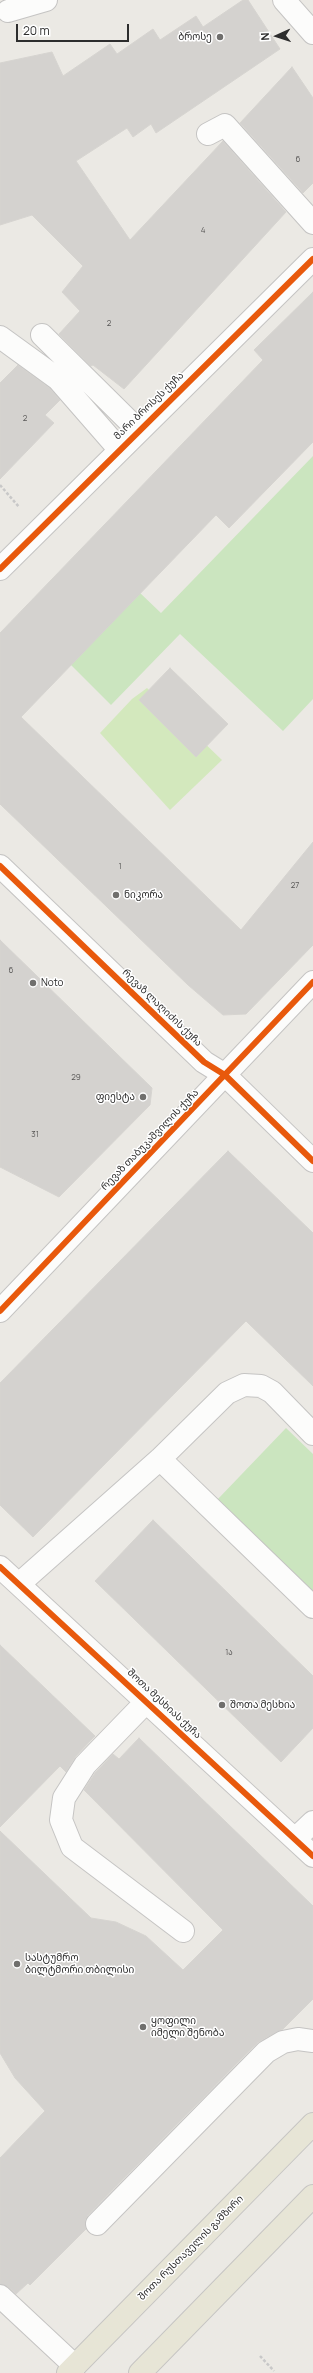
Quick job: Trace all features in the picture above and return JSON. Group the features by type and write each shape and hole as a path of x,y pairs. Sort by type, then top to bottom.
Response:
{"main road":[{"name":"შოთა რუსთაველის გამზირი","path":"72,2370 313,2124"},
{"path":"140,2373 313,2196"}],"street":[{"path":"8,11 46,0"},
{"path":"284,0 313,33"},
{"path":"208,134 226,125 313,223"},
{"name":"მარი ბროსეს ქუჩა","path":"0,569 119,449 313,259"},
{"path":"42,335 139,431"},
{"path":"0,338 58,379 119,449"},
{"name":"რევაზ ლაღიძის ქუჩა","path":"2,872 204,1062 225,1075 313,1161"},
{"name":"რევაზ თაბუკაშვილის ქუჩა","path":"0,1311 313,982"},
{"path":"19,1584 160,1459 227,1393 244,1385 261,1386 272,1392 313,1434"},
{"path":"160,1459 313,1607"},
{"name":"შოთა მესხიას ქუჩა","path":"0,1567 147,1701 313,1856"},
{"path":"147,1701 85,1765 64,1798 61,1820 72,1847 183,1931"},
{"path":"295,1839 313,1822"},
{"path":"97,2224 266,2052 283,2042 298,2039 313,2041"},
{"path":"0,2296 72,2370"}],"path":[{"path":"0,485 20,508"},
{"path":"260,2356 274,2371"}],"green space":[{"path":"313,456 313,699 283,731 180,634 111,705 70,664 139,592 161,613"},
{"path":"147,688 222,760 170,810 100,733 132,699"},
{"path":"286,1428 313,1454 313,1594 217,1500"}],"building":[{"path":"243,0 248,0 280,49 156,133 151,124 133,137 127,128 76,161 130,240 223,141 286,212 124,389 93,365 91,366 59,334 80,311 62,292 83,266 32,215 0,225 0,63 52,52 63,76 110,44 117,54 153,29 160,40 196,16 203,27"},
{"path":"292,67 313,98 313,183 303,193 240,123"},
{"path":"313,292 313,442 229,528 216,515 21,717 241,930 313,842 313,945 246,1014 223,1015 188,985 0,804 0,633 263,360 254,350"},
{"path":"18,365 50,388 60,400 45,415 54,423 0,479 0,383"},
{"path":"170,668 228,724 196,757 139,700"},
{"path":"0,940 152,1088 150,1105 59,1197 0,1167"},
{"path":"228,1151 313,1233 313,1386 246,1321 33,1537 0,1505 0,1383"},
{"path":"153,1520 313,1676 313,1728 281,1762 95,1581"},
{"path":"0,1645 95,1736 76,1756 66,1772 60,1766 0,1827"},
{"name":"ყოფილი იმელი შენობა","path":"139,1738 313,1906 313,1999 283,2029 257,2043 88,2215 85,2221 86,2229 30,2285 28,2283 16,2294 8,2287 0,2284 0,2158 45,2111 15,2078 0,2053 0,1831 91,1918 116,1922 146,1936 183,1970 223,1930 84,1790 95,1773 113,1754 119,1759"}],"cycle path":[{"path":"0,569 313,259"},
{"path":"0,866 204,1062 225,1075 313,1161"},
{"path":"0,1311 313,982"},
{"path":"0,1567 313,1856"}],"place":[{"name":"ბროსე","path":"220,37"},
{"name":"ნიკორა","path":"116,895"},
{"name":"Noto","path":"33,983"},
{"name":"ფიესტა","path":"143,1097"},
{"name":"შოთა მესხია","path":"222,1705"},
{"name":"სასტუმრო ბილტმორი თბილისი","path":"17,1964"},
{"name":"ყოფილი იმელი შენობა","path":"143,2027"}]}
